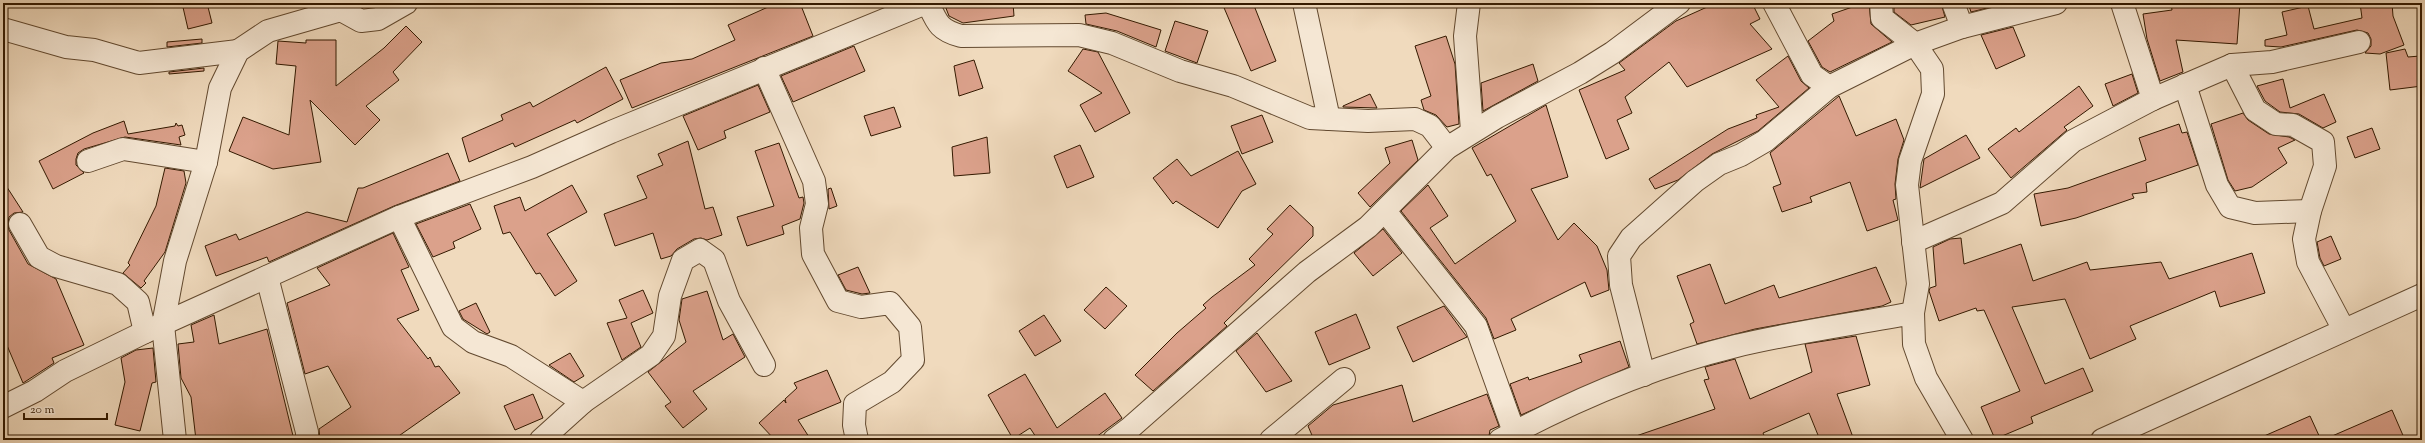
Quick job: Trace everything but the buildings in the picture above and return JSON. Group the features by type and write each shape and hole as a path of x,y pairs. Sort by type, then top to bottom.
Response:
{"street":[{"path":"3,29 66,47 94,50 139,63 238,51 268,31 340,7 361,21 378,19 406,3"},
{"path":"3,407 35,391 65,371 399,217 532,167 764,68 927,3 936,22 946,32 961,36 1079,35 1112,43 1180,71 1233,86 1310,118 1368,121 1415,119 1430,126 1447,148"},
{"path":"1304,3 1329,119"},
{"path":"1469,3 1465,36 1472,131"},
{"path":"1114,440 1130,428 1307,272 1368,227 1447,148 1472,131 1580,73 1612,52 1679,3"},
{"path":"1774,3 1812,75 1829,87"},
{"path":"1881,3 1882,18 1915,44 1932,69 1933,94 1910,161 1908,185 1918,284 1913,314 1914,344 1926,378 1962,440"},
{"path":"1953,3 1962,27"},
{"path":"1644,375 1621,285 1619,256 1631,238 1695,181 1719,164 1741,155 1765,141 1829,87 1915,44 1962,27 2056,3"},
{"path":"2122,3 2153,99"},
{"path":"1913,242 2002,203 2073,141 2153,99 2232,66 2272,62 2359,42"},
{"path":"154,329 206,162 220,88 238,51"},
{"path":"2232,66 2255,110 2276,124 2293,125 2323,142 2325,166 2310,212 2304,239 2308,262 2344,330"},
{"path":"764,68 814,181 817,204 811,228 813,254 838,301 861,307 890,303 910,327 913,360 892,382 855,404 854,425 857,440"},
{"path":"2185,85 2216,185 2230,207 2255,213 2310,212"},
{"path":"88,161 123,149 206,162"},
{"path":"1385,211 1476,326 1507,436 1577,401 1679,362 1737,346 1913,314"},
{"path":"399,217 453,327 473,342 510,356 583,402"},
{"path":"20,224 39,257 56,266 118,284 138,302 154,329 176,440"},
{"path":"541,440 583,402 651,355 664,336 670,296 683,260 700,250 714,260 729,301 764,366"},
{"path":"267,277 307,432 307,440"},
{"path":"2102,440 2422,295"},
{"path":"1271,440 1344,379"}]}
